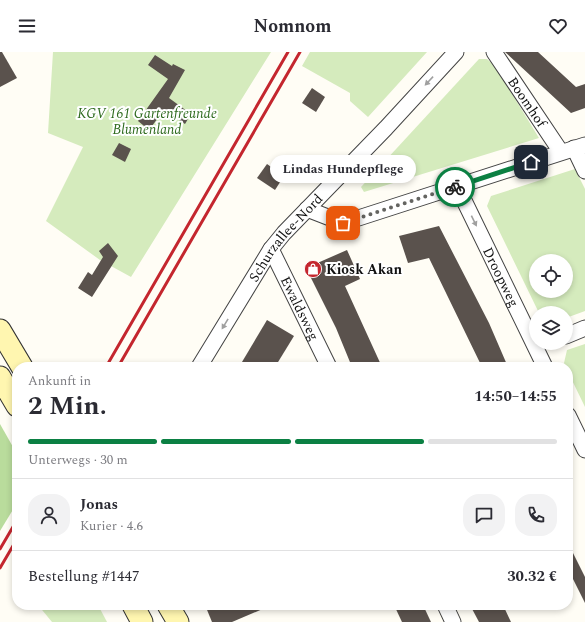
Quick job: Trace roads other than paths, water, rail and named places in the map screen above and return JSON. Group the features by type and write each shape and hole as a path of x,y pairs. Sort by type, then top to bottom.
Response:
{"main road":[{"path":"0,330 5,344 18,362"},
{"path":"0,377 12,397"},
{"path":"171,610 178,622"}],"street":[{"name":"Schurzallee-Nord","path":"202,362 271,249 284,233 386,128 456,52"},
{"name":"Boomhof","path":"494,52 573,148 585,171"},
{"path":"307,209 343,223 573,148"},
{"name":"Droopweg","path":"457,186 529,322"},
{"name":"Ewaldsweg","path":"271,249 327,362"},
{"path":"573,333 585,328"},
{"name":"Droopweg","path":"543,350 544,362"},
{"path":"573,428 585,450"},
{"path":"447,610 453,622"}],"railway":[{"path":"109,362 288,52"},
{"path":"121,362 300,52"},
{"path":"0,549 12,529"},
{"path":"0,568 12,548"}],"place":[{"name":"Lindas Hundepflege","path":"343,223"},
{"name":"Kiosk Akan","path":"313,269"}],"park label":[{"name":"KGV 161 Gartenfreunde Blumenland","path":"147,122"}]}
